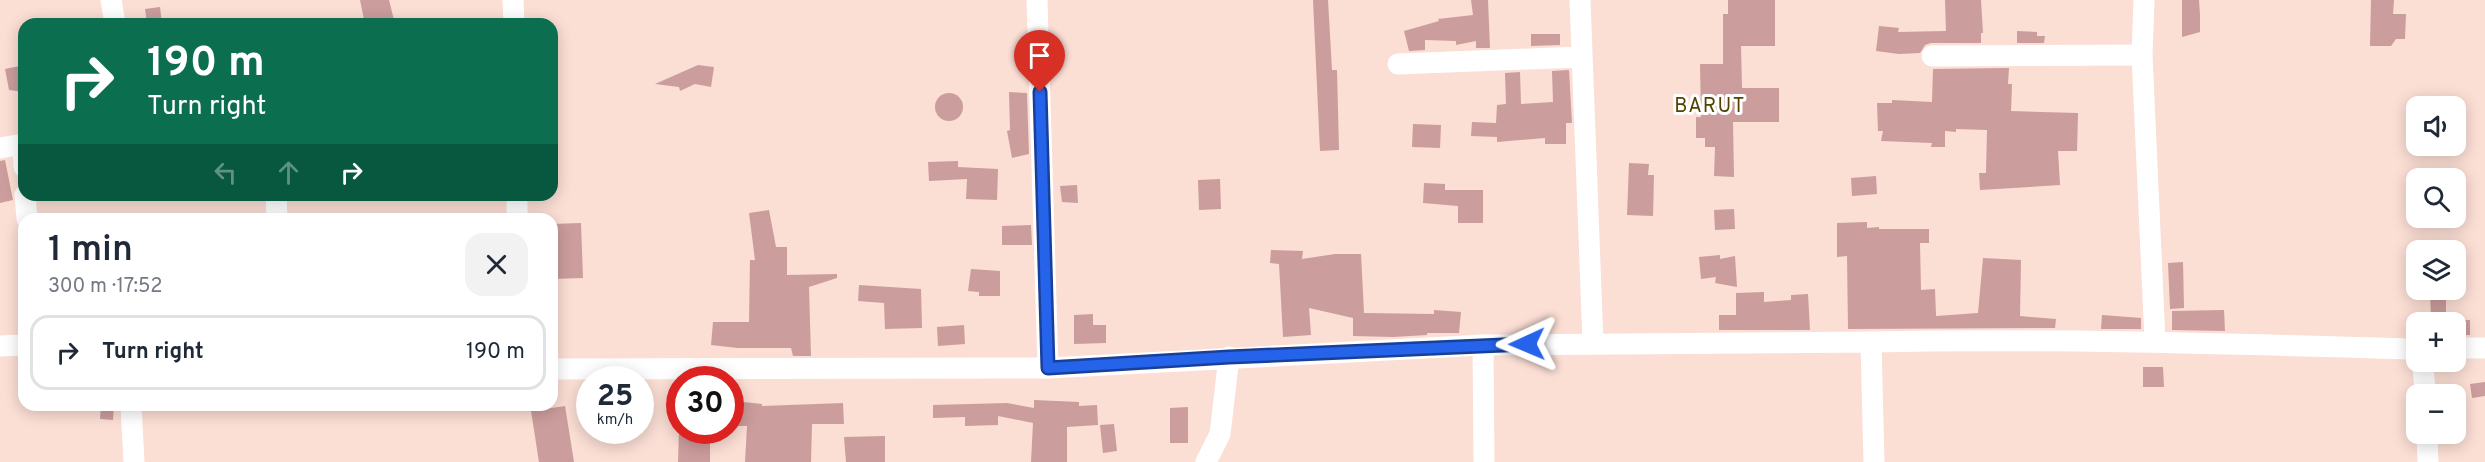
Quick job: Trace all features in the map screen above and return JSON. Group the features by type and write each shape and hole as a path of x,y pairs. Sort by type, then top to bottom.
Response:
{"street":[{"path":"111,0 114,18"},
{"path":"513,0 514,18"},
{"path":"1037,0 1048,368"},
{"path":"1580,0 1593,344"},
{"path":"2144,0 2142,55 2155,341"},
{"path":"1932,56 2142,55"},
{"path":"1398,64 1581,57"},
{"path":"0,148 18,145"},
{"path":"558,369 1048,368 1483,345 1953,340 2155,341 2406,349"},
{"path":"1871,342 1874,462"},
{"path":"0,346 18,345"},
{"path":"1483,345 1484,462"},
{"path":"2466,348 2485,348"},
{"path":"1206,462 1220,434 1229,357"},
{"path":"131,411 134,462"},
{"path":"2427,444 2428,462"}],"building":[{"path":"360,0 389,0 394,18 364,18"},
{"path":"1313,0 1328,0 1332,70 1337,70 1339,150 1320,151"},
{"path":"1471,0 1488,0 1490,48 1476,48 1476,41 1456,45 1456,41 1425,40 1425,50 1409,51 1404,31 1439,21 1438,19 1473,15"},
{"path":"1728,0 1775,0 1775,46 1741,46 1742,88 1779,88 1779,122 1733,122 1734,177 1714,176 1715,147 1705,147 1705,138 1696,138 1696,117 1701,117 1700,64 1723,64 1723,14 1728,14"},
{"path":"1945,0 1981,0 1983,33 1981,33 1981,43 1931,43 1925,45 1920,53 1899,54 1876,51 1879,26 1899,28 1898,32 1946,31"},
{"path":"2182,0 2199,0 2200,32 2182,37"},
{"path":"2371,0 2394,0 2393,14 2406,14 2405,39 2396,39 2391,46 2370,46"},
{"path":"160,7 161,18 146,18 145,9"},
{"path":"2017,31 2037,32 2037,36 2045,36 2044,43 2017,43"},
{"path":"1531,34 1560,34 1560,45 1531,46"},
{"path":"698,65 714,67 711,87 695,84 680,91 679,87 655,84"},
{"path":"18,66 18,91 9,90 5,69"},
{"path":"2009,68 2008,84 2012,84 2011,111 2078,113 2077,151 2058,151 2060,185 1980,190 1979,173 1986,173 1987,130 1945,131 1945,147 1931,147 1932,143 1881,141 1883,131 1878,131 1877,103 1892,103 1892,100 1932,102 1933,69"},
{"path":"1569,70 1572,123 1566,123 1566,144 1545,144 1545,138 1497,142 1497,137 1471,136 1472,122 1496,123 1497,105 1506,104 1505,73 1520,72 1521,104 1553,102 1552,71"},
{"path":"1009,92 1027,93 1029,154 1012,158 1007,131 1010,130"},
{"path":"949,93 959,97 963,107 959,117 949,121 939,117 935,107 939,97"},
{"path":"1413,124 1441,125 1440,148 1412,147"},
{"path":"5,160 13,200 0,203 0,161"},
{"path":"958,161 958,167 998,169 997,200 966,199 967,179 929,181 928,162"},
{"path":"1629,163 1649,164 1648,175 1654,175 1653,216 1627,215"},
{"path":"1876,176 1877,194 1852,196 1851,178"},
{"path":"1220,179 1221,209 1199,210 1198,180"},
{"path":"1424,183 1445,184 1445,190 1483,190 1483,223 1458,223 1458,206 1423,203"},
{"path":"1077,185 1078,203 1062,202 1060,186"},
{"path":"1734,209 1735,229 1715,230 1714,210"},
{"path":"769,210 776,247 787,247 787,275 837,274 837,278 809,287 811,356 793,356 791,348 738,348 711,345 713,322 749,322 750,260 755,260 749,213"},
{"path":"1867,222 1867,228 1929,229 1929,243 1920,243 1921,290 1935,289 1936,316 1978,313 1983,258 2021,260 2020,316 2056,319 2055,328 1848,329 1847,256 1837,257 1837,223"},
{"path":"581,223 583,278 558,279 558,224"},
{"path":"1031,225 1032,245 1002,245 1002,226"},
{"path":"1271,250 1303,251 1302,259 1335,254 1361,254 1364,313 1434,314 1434,310 1461,312 1459,333 1427,333 1427,335 1393,337 1353,336 1353,318 1309,308 1311,335 1283,337 1279,264 1270,263"},
{"path":"1720,255 1720,259 1735,256 1737,287 1715,283 1716,277 1701,279 1699,257"},
{"path":"2183,262 2184,308 2170,309 2168,263"},
{"path":"971,269 1000,271 1000,296 979,296 979,292 968,291"},
{"path":"859,285 921,289 922,328 885,329 884,303 858,301"},
{"path":"1764,292 1764,302 1791,300 1791,295 1808,294 1810,330 1719,330 1719,315 1736,315 1736,293"},
{"path":"2430,300 2446,300 2446,312 2431,312"},
{"path":"2224,310 2225,331 2172,330 2172,311"},
{"path":"1093,314 1093,325 1106,325 1106,343 1074,344 1074,315"},
{"path":"2102,315 2141,318 2141,329 2101,329"},
{"path":"2466,320 2470,320 2470,335 2466,335"},
{"path":"964,325 965,344 938,346 937,327"},
{"path":"2143,367 2163,367 2164,387 2143,387"},
{"path":"2485,382 2485,396 2472,398 2470,384"},
{"path":"1034,400 1079,402 1079,406 1097,405 1098,425 1067,427 1067,462 1031,462 1033,423 998,416 998,425 965,426 965,417 933,418 933,405 1007,403 1034,408"},
{"path":"744,402 762,404 762,406 843,403 844,424 812,424 811,462 745,462 747,426 744,426"},
{"path":"565,406 574,462 539,462 531,411 558,411 558,407"},
{"path":"1188,407 1188,443 1170,443 1170,408"},
{"path":"101,411 114,411 113,420 100,419"},
{"path":"1114,424 1117,451 1103,453 1100,425"},
{"path":"885,436 885,462 846,462 844,437"},
{"path":"679,444 710,444 710,462 678,462"}],"district":[{"name":"BARUT","path":"1710,107"}],"route":[{"path":"1040,92 1048,368 1229,357 1527,344"}]}
